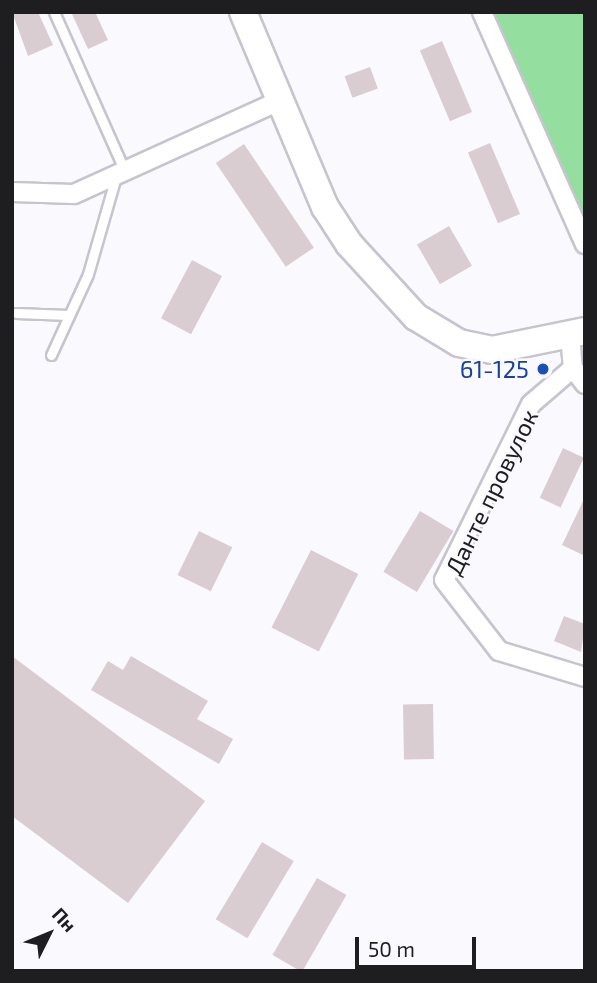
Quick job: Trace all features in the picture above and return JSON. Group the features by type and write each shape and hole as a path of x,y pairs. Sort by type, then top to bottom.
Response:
{"main road":[{"path":"243,12 325,206 349,244 416,317 459,343 492,351 577,333"}],"street":[{"path":"482,12 585,244"},
{"path":"12,192 74,194 121,178 281,100"},
{"path":"577,333 573,368 585,384"},
{"name":"Данте провулок","path":"573,368 531,404 444,580 499,650 585,677"}],"lane":[{"path":"51,355 102,233 121,178 54,12"},
{"path":"16,313 69,315"}],"green space":[{"path":"493,12 585,12 585,222"}],"building":[{"path":"12,12 38,12 53,45 28,56"},
{"path":"71,12 95,12 108,40 88,49"},
{"path":"442,41 472,112 450,121 420,50"},
{"path":"370,67 378,89 352,98 345,76"},
{"path":"490,143 520,214 498,223 468,152"},
{"path":"244,144 314,248 286,267 216,163"},
{"path":"449,226 472,266 440,284 417,244"},
{"path":"192,260 222,276 191,334 161,318"},
{"path":"563,448 584,458 561,508 540,498"},
{"path":"585,497 585,556 562,545"},
{"path":"420,511 453,531 417,592 383,572"},
{"path":"199,531 232,547 211,591 178,575"},
{"path":"311,550 358,574 319,652 272,628"},
{"path":"564,616 585,624 581,652 554,641"},
{"path":"12,656 205,801 128,903 12,816"},
{"path":"131,656 208,701 197,719 233,739 219,764 91,690 108,661 123,670"},
{"path":"433,704 434,759 404,760 403,705"},
{"path":"262,842 294,861 247,938 216,919"},
{"path":"317,878 346,895 303,971 272,955"}],"place":[{"name":"61-125","path":"543,369"}]}
